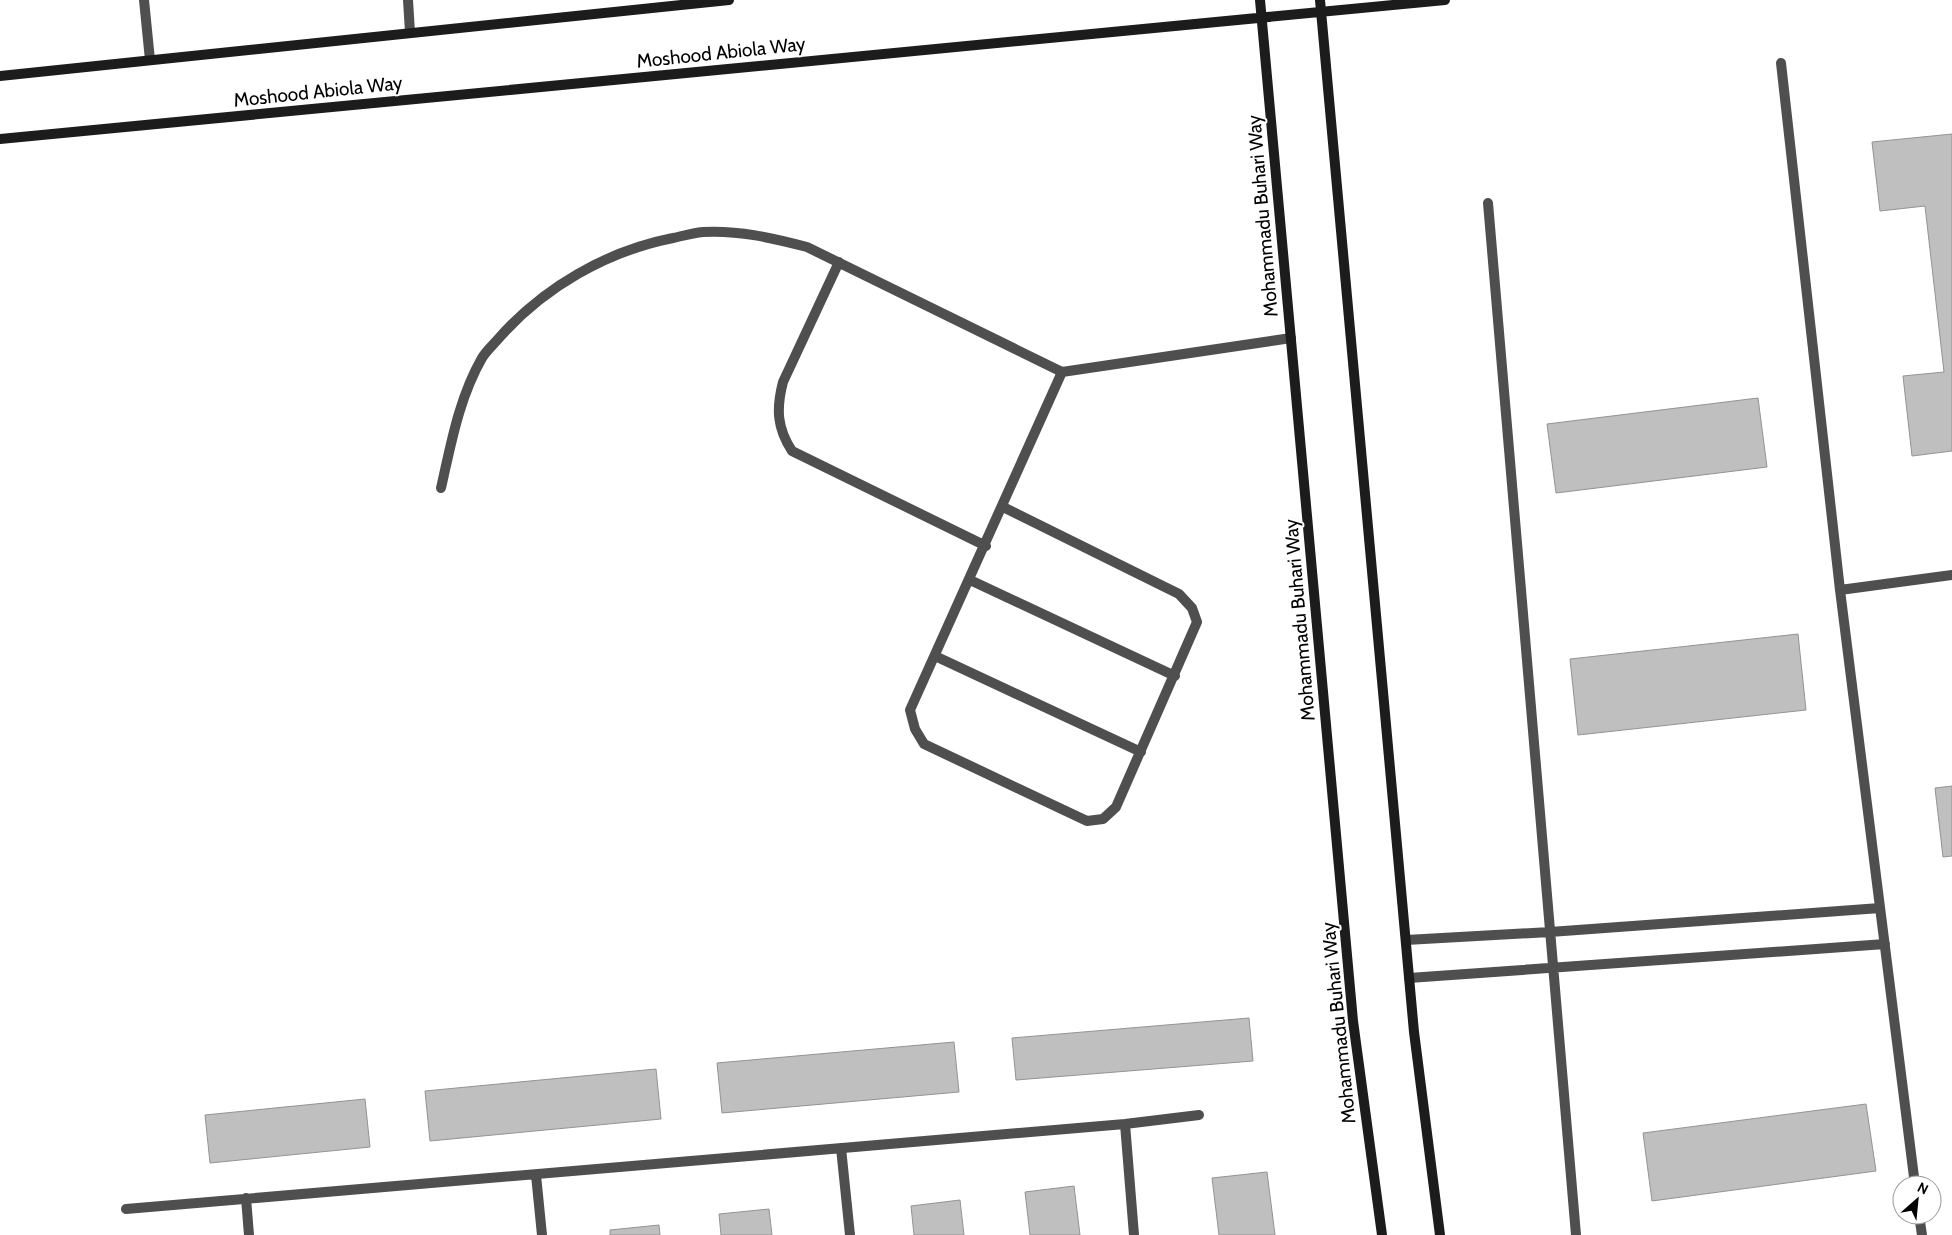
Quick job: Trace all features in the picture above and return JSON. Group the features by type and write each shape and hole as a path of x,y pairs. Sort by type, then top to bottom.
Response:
{"main road":[{"path":"0,76 729,0"},
{"name":"Mohammadu Buhari Way","path":"1260,0 1353,1020 1382,1235"},
{"path":"1320,0 1409,978 1440,1235"},
{"name":"Moshood Abiola Way","path":"0,139 1445,0"}],"street":[{"path":"144,0 150,60"},
{"path":"408,0 410,32"},
{"path":"1781,63 1840,590 1914,1175"},
{"path":"1488,203 1576,1235"},
{"path":"441,488 466,391 483,357 511,325 552,290 592,267 623,252 655,242 702,232 739,233 779,239 807,247 1062,372 1290,338"},
{"path":"839,262 783,382 778,403 780,424 786,441 792,452 986,546"},
{"path":"1003,507 1179,594 1192,608 1197,622 1175,676 1116,807 1103,819 1087,821 924,744 915,730 910,710 986,546 1003,507 1062,372"},
{"path":"1840,590 1952,575"},
{"path":"970,580 1175,676"},
{"path":"935,656 1141,752"},
{"path":"1406,940 1550,932 1880,908"},
{"path":"1409,978 1885,944"},
{"path":"126,1209 1125,1124 1200,1115"},
{"path":"1125,1124 1134,1235"},
{"path":"841,1148 850,1235"},
{"path":"536,1175 542,1235"},
{"path":"246,1198 249,1235"}],"building":[{"path":"1952,134 1952,451 1912,456 1903,376 1944,372 1925,206 1880,211 1872,142"},
{"path":"1758,398 1767,467 1556,493 1547,424"},
{"path":"1798,634 1806,710 1578,735 1570,659"},
{"path":"1952,786 1952,856 1943,857 1935,788"},
{"path":"1249,1018 1253,1061 1016,1080 1012,1038"},
{"path":"954,1042 959,1092 722,1113 717,1063"},
{"path":"656,1069 661,1119 430,1141 425,1091"},
{"path":"365,1099 370,1147 210,1163 205,1115"},
{"path":"1866,1104 1876,1171 1652,1201 1643,1133"},
{"path":"1267,1172 1275,1235 1219,1235 1212,1178"},
{"path":"1074,1186 1080,1235 1030,1235 1025,1192"},
{"path":"960,1200 964,1235 914,1235 911,1206"},
{"path":"769,1209 772,1235 721,1235 719,1214"},
{"path":"659,1225 660,1235 610,1235 610,1230"}]}
